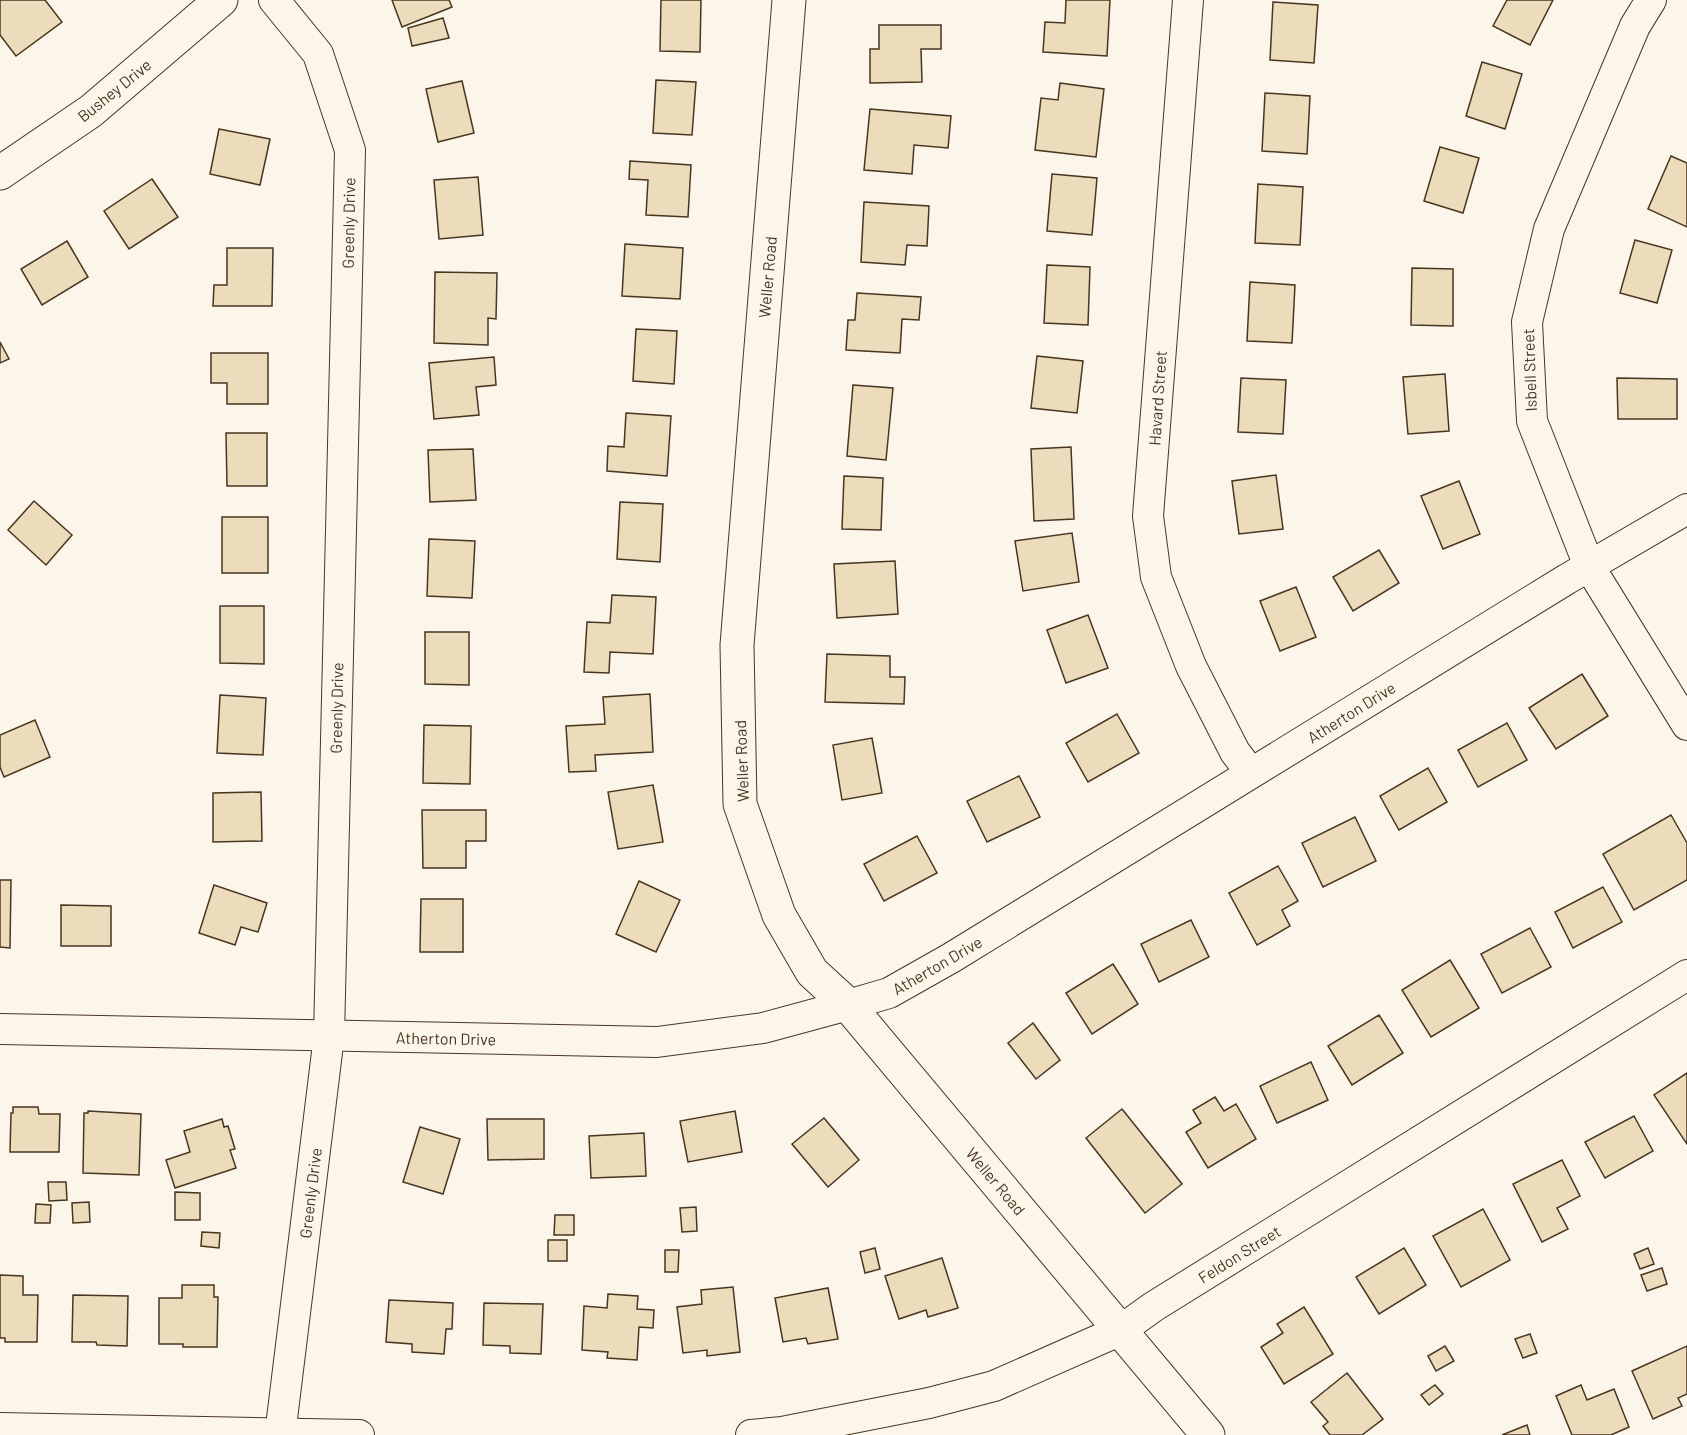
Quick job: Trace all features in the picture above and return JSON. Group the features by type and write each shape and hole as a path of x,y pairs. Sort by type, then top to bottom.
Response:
{"street":[{"name":"Bushey Drive","path":"0,173 91,111 221,0"},
{"name":"Greenly Drive","path":"274,0 318,54 350,150 328,1036 280,1434"},
{"name":"Weller Road","path":"789,0 737,645 740,804 779,915 812,972 848,1005 1208,1435"},
{"name":"Havard Street","path":"1188,0 1148,516 1156,577 1191,666 1235,752 1251,773"},
{"name":"Isbell Street","path":"1651,0 1635,26 1549,229 1527,322 1532,421 1589,566 1687,725"},
{"name":"Atherton Drive","path":"0,1029 657,1042 763,1028 889,993 951,958 1687,508"},
{"name":"Feldon Street","path":"751,1435 782,1432 929,1403 994,1386 1121,1329 1687,975"},
{"path":"0,1428 359,1435"}],"building":[{"path":"0,0 45,0 62,22 16,56 0,35"},
{"path":"392,0 449,0 452,7 402,27"},
{"path":"661,0 701,0 700,52 660,51"},
{"path":"1066,0 1110,0 1107,56 1043,52 1045,22 1065,23"},
{"path":"1507,0 1553,0 1530,45 1493,26"},
{"path":"1273,2 1318,5 1314,63 1270,60"},
{"path":"443,18 449,38 412,46 408,28"},
{"path":"879,25 941,25 941,49 921,49 922,82 870,83 870,49 879,49"},
{"path":"1482,62 1522,74 1505,129 1466,116"},
{"path":"656,80 696,82 692,135 653,133"},
{"path":"462,81 474,133 438,142 426,89"},
{"path":"1060,83 1104,89 1096,157 1035,150 1041,98 1058,100"},
{"path":"1265,93 1310,96 1307,154 1262,151"},
{"path":"870,109 951,116 948,148 914,145 912,174 864,170"},
{"path":"219,129 270,139 260,185 210,174"},
{"path":"1440,147 1479,158 1463,213 1424,201"},
{"path":"1671,156 1687,163 1687,227 1648,209"},
{"path":"630,161 691,165 688,217 646,215 648,180 629,179"},
{"path":"1052,174 1097,178 1092,235 1047,231"},
{"path":"478,177 483,235 439,239 434,180"},
{"path":"152,179 178,217 129,249 104,211"},
{"path":"1258,184 1303,187 1300,245 1255,243"},
{"path":"864,202 929,206 927,246 907,245 905,265 861,262"},
{"path":"1635,240 1672,250 1657,303 1620,293"},
{"path":"67,241 88,277 42,305 21,269"},
{"path":"625,244 683,248 680,299 622,296"},
{"path":"227,248 273,248 272,306 213,306 214,285 227,285"},
{"path":"1047,265 1090,267 1088,325 1044,323"},
{"path":"1412,268 1453,269 1453,326 1411,325"},
{"path":"435,272 497,273 496,319 488,318 488,345 434,343"},
{"path":"1250,282 1295,285 1292,343 1247,341"},
{"path":"857,293 921,297 919,320 902,319 900,353 846,350 848,320 855,320"},
{"path":"636,329 677,331 674,384 633,381"},
{"path":"0,342 9,359 0,363"},
{"path":"211,353 268,353 268,404 227,404 227,383 211,383"},
{"path":"1037,356 1083,361 1077,413 1031,408"},
{"path":"494,357 496,385 476,387 479,415 434,419 429,363"},
{"path":"1445,374 1449,431 1408,434 1403,377"},
{"path":"1241,378 1286,380 1283,434 1238,432"},
{"path":"1617,378 1677,379 1677,419 1618,419"},
{"path":"853,385 893,388 886,460 847,456"},
{"path":"626,413 671,416 667,476 607,471 608,446 624,447"},
{"path":"226,433 267,433 267,486 227,486"},
{"path":"1071,447 1074,519 1034,521 1031,449"},
{"path":"473,449 476,500 430,502 428,450"},
{"path":"1276,475 1283,529 1239,534 1232,481"},
{"path":"844,476 883,478 881,530 842,529"},
{"path":"1459,481 1480,534 1443,549 1421,496"},
{"path":"34,501 72,535 46,565 8,530"},
{"path":"620,502 663,504 660,562 617,559"},
{"path":"222,517 268,517 268,573 222,573"},
{"path":"1072,533 1079,582 1023,591 1015,541"},
{"path":"429,539 475,541 472,598 427,596"},
{"path":"1379,550 1399,583 1353,611 1333,577"},
{"path":"895,561 898,614 837,618 834,564"},
{"path":"1296,587 1316,637 1280,651 1260,601"},
{"path":"612,595 656,597 653,654 610,652 609,673 584,672 587,622 610,623"},
{"path":"220,606 264,606 264,664 220,663"},
{"path":"1088,615 1108,668 1066,683 1047,630"},
{"path":"425,632 469,632 469,685 425,684"},
{"path":"827,654 890,656 890,677 905,677 904,704 825,702"},
{"path":"1582,674 1608,716 1556,749 1529,708"},
{"path":"650,694 653,752 595,755 596,771 569,772 566,726 605,724 603,697"},
{"path":"220,695 266,698 263,755 217,753"},
{"path":"1117,714 1139,753 1088,782 1066,743"},
{"path":"35,720 50,757 4,777 0,767 0,735"},
{"path":"1507,723 1527,760 1478,787 1458,750"},
{"path":"424,725 471,726 470,784 423,783"},
{"path":"872,738 882,793 842,800 833,745"},
{"path":"1428,768 1447,802 1399,830 1380,796"},
{"path":"1019,776 1040,817 987,842 967,801"},
{"path":"653,785 663,842 618,849 608,792"},
{"path":"261,792 262,841 213,842 213,793"},
{"path":"422,810 486,810 486,841 466,841 466,868 423,868"},
{"path":"1671,815 1687,843 1687,880 1634,910 1603,854"},
{"path":"1355,817 1376,861 1323,887 1302,843"},
{"path":"917,836 937,873 884,901 864,864"},
{"path":"1278,866 1298,901 1282,910 1290,926 1257,945 1229,893"},
{"path":"0,880 11,880 10,948 0,947"},
{"path":"639,881 680,900 656,952 616,934"},
{"path":"214,885 267,903 258,932 241,927 235,945 199,933"},
{"path":"1603,887 1622,922 1573,948 1555,912"},
{"path":"421,899 463,899 463,952 420,952"},
{"path":"61,905 111,906 111,946 61,946"},
{"path":"1191,920 1209,957 1159,982 1141,944"},
{"path":"1530,928 1551,967 1502,993 1481,954"},
{"path":"1450,960 1479,1008 1431,1037 1402,990"},
{"path":"1113,964 1138,1004 1092,1034 1066,993"},
{"path":"1379,1015 1403,1053 1352,1085 1328,1046"},
{"path":"1033,1023 1060,1060 1036,1079 1008,1043"},
{"path":"1311,1062 1328,1100 1277,1123 1260,1086"},
{"path":"1687,1073 1687,1144 1654,1095"},
{"path":"1215,1097 1224,1111 1236,1104 1256,1139 1208,1168 1186,1132 1201,1123 1193,1110"},
{"path":"13,1107 38,1107 39,1114 60,1114 59,1152 10,1152"},
{"path":"1122,1109 1182,1184 1145,1213 1086,1138"},
{"path":"88,1111 141,1114 139,1175 83,1173 84,1113"},
{"path":"735,1111 742,1152 688,1162 680,1121"},
{"path":"1634,1116 1653,1151 1605,1178 1585,1142"},
{"path":"824,1118 859,1160 828,1187 792,1144"},
{"path":"222,1119 224,1127 228,1126 235,1149 230,1150 236,1168 175,1188 166,1160 190,1152 184,1131"},
{"path":"487,1119 544,1119 544,1159 488,1160"},
{"path":"420,1127 460,1139 443,1194 403,1182"},
{"path":"644,1133 646,1176 591,1178 589,1136"},
{"path":"1562,1160 1580,1196 1557,1208 1568,1229 1542,1242 1513,1184"},
{"path":"48,1182 66,1182 67,1200 49,1201"},
{"path":"175,1192 200,1193 200,1220 175,1220"},
{"path":"89,1202 90,1222 73,1223 72,1203"},
{"path":"36,1204 51,1205 50,1223 35,1223"},
{"path":"696,1207 697,1231 682,1232 680,1208"},
{"path":"1483,1209 1510,1260 1461,1287 1433,1236"},
{"path":"555,1215 574,1215 574,1235 554,1235"},
{"path":"202,1232 220,1233 219,1248 201,1246"},
{"path":"548,1240 567,1240 567,1261 548,1261"},
{"path":"875,1248 880,1269 865,1273 860,1252"},
{"path":"1404,1248 1426,1285 1379,1314 1356,1277"},
{"path":"1648,1248 1654,1264 1640,1269 1634,1254"},
{"path":"665,1250 679,1250 678,1272 665,1272"},
{"path":"942,1258 958,1308 928,1317 926,1310 899,1319 885,1276"},
{"path":"1662,1268 1667,1284 1647,1291 1641,1275"},
{"path":"0,1275 23,1276 23,1295 38,1295 37,1342 5,1342 5,1338 0,1338"},
{"path":"182,1285 214,1285 214,1297 218,1297 217,1347 159,1344 159,1298 182,1298"},
{"path":"733,1287 740,1352 707,1356 707,1350 683,1353 677,1307 702,1304 701,1290"},
{"path":"828,1288 838,1339 808,1344 806,1338 783,1342 775,1298"},
{"path":"608,1294 638,1296 637,1309 654,1310 653,1328 639,1327 637,1360 607,1358 608,1352 582,1350 584,1306 607,1308"},
{"path":"73,1295 128,1296 127,1346 72,1342"},
{"path":"389,1300 453,1303 452,1329 446,1329 444,1354 412,1352 412,1344 386,1342"},
{"path":"484,1303 543,1304 541,1354 510,1353 510,1346 483,1345"},
{"path":"1304,1307 1333,1354 1284,1384 1261,1347 1283,1333 1277,1324"},
{"path":"1530,1334 1537,1353 1523,1358 1515,1339"},
{"path":"1445,1346 1454,1361 1436,1371 1428,1356"},
{"path":"1687,1346 1687,1394 1678,1398 1682,1406 1653,1419 1632,1371"},
{"path":"1347,1373 1383,1419 1362,1435 1330,1435 1323,1426 1328,1422 1311,1402"},
{"path":"1435,1385 1443,1394 1429,1405 1421,1395"},
{"path":"1581,1385 1587,1400 1614,1389 1629,1427 1611,1435 1572,1435 1556,1396"},
{"path":"1527,1425 1530,1435 1502,1435"}]}
